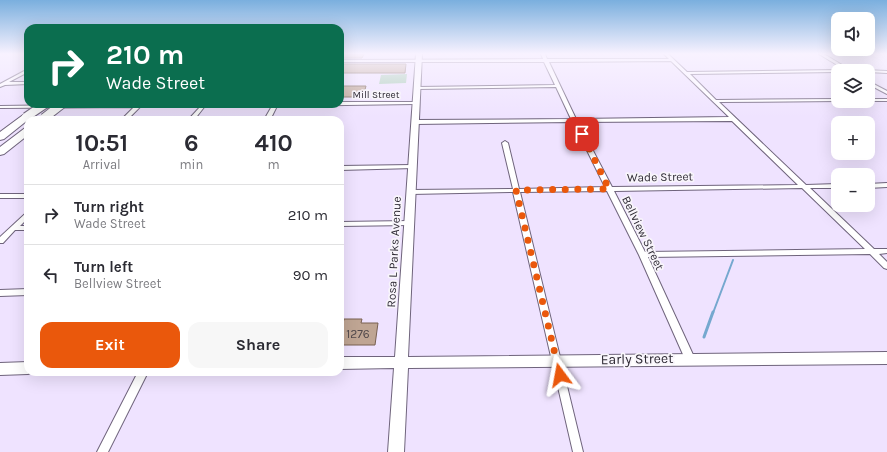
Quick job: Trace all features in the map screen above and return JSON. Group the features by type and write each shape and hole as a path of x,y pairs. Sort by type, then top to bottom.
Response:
{"highway":[{"path":"29,116 40,108"},
{"path":"47,116 57,108"},
{"path":"0,137 24,119"},
{"path":"0,152 24,133"}],"street":[{"path":"2,85 19,75"},
{"name":"Rosa L Parks Avenue","path":"396,452 418,75"},
{"name":"Bellview Street","path":"553,75 574,120 643,255 690,359"},
{"path":"688,75 887,266"},
{"path":"2,85 24,83"},
{"path":"417,88 558,86"},
{"path":"875,86 887,93"},
{"path":"716,101 831,100"},
{"path":"875,100 887,100"},
{"name":"Mill Street","path":"344,104 415,104"},
{"name":"Mill Street","path":"0,107 24,107"},
{"path":"128,116 136,108"},
{"path":"194,116 201,108"},
{"path":"415,122 733,118"},
{"path":"505,143 578,452"},
{"path":"344,168 412,167"},
{"path":"875,186 887,185"},
{"name":"Wade Street","path":"411,192 831,186"},
{"path":"0,196 24,196"},
{"path":"0,242 24,218"},
{"path":"344,224 409,223"},
{"path":"14,228 24,228"},
{"path":"643,255 887,252"},
{"path":"0,293 24,292"},
{"name":"Early Street","path":"344,363 887,358"},
{"path":"0,368 24,368"},
{"path":"102,452 141,376"}],"green space":[{"path":"381,75 407,75 406,83 379,84"}],"building":[{"path":"344,86 366,86 363,97 344,97"},
{"path":"344,319 362,319 361,323 378,323 375,345 344,345"}],"waterway":[{"path":"713,313 733,260"},
{"path":"704,337 713,312"}],"route":[{"path":"560,375 516,190 609,189 582,134"}]}
